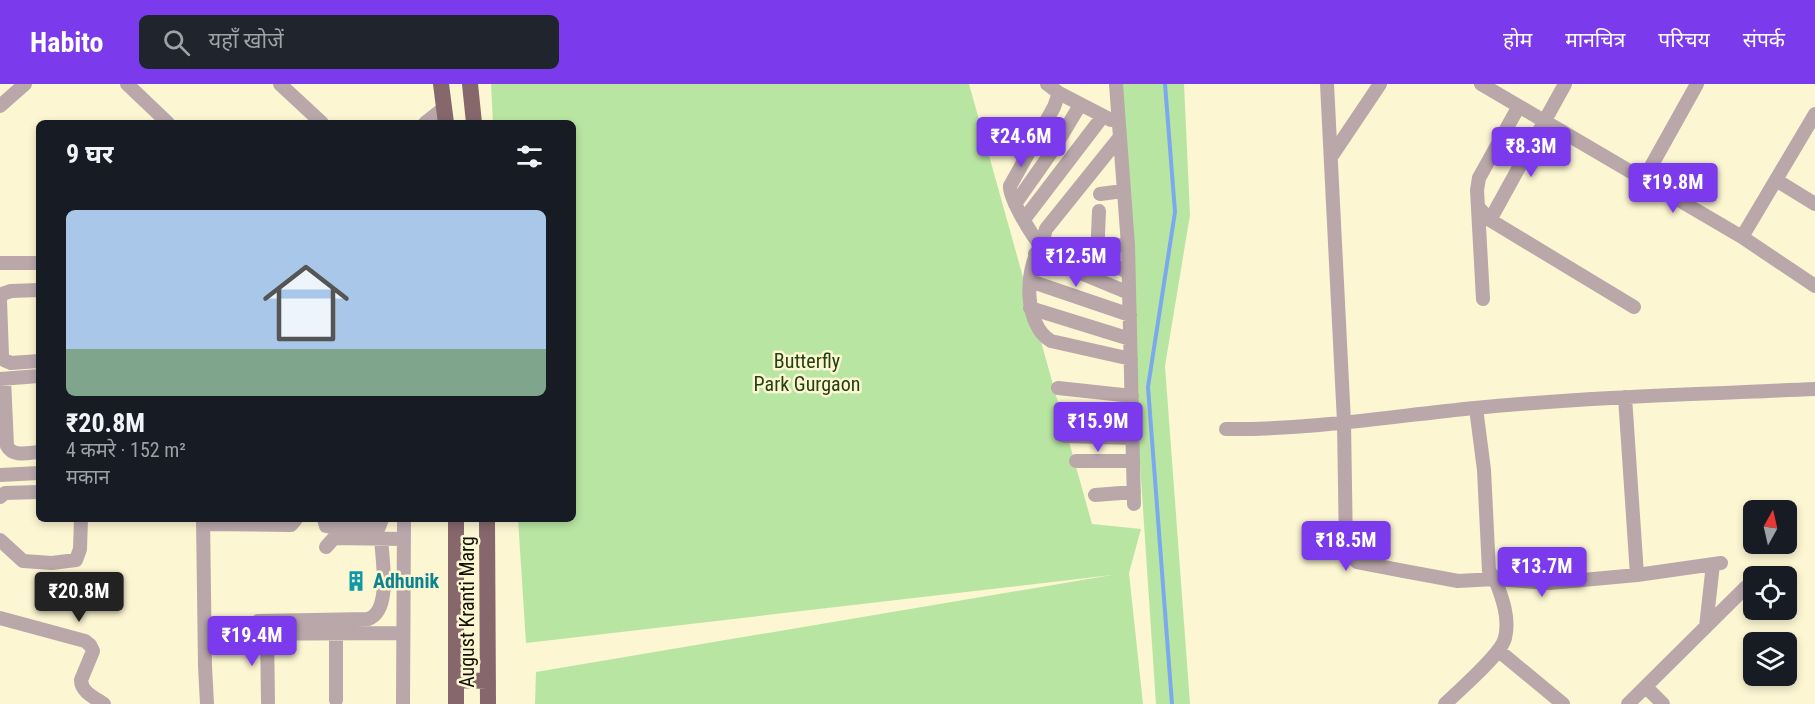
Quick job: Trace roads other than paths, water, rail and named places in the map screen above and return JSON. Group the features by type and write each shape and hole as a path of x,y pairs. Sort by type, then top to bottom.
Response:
{"main road":[{"path":"441,84 445,116"},
{"path":"470,84 474,120"},
{"name":"August Kranti Marg","path":"456,522 456,704"},
{"name":"August Kranti Marg","path":"487,522 488,704"},
{"path":"456,680 488,681"}],"street":[{"path":"0,106 25,84"},
{"path":"127,84 165,120"},
{"path":"280,84 319,120"},
{"path":"1047,84 1059,93 1103,116 1120,131"},
{"path":"1095,495 1134,498 1128,245 1116,84"},
{"path":"1327,84 1344,422 1346,550 1358,562 1458,580 1495,579 1550,583 1717,564 1706,627"},
{"path":"1331,158 1380,84"},
{"path":"1481,84 1742,237 1815,286"},
{"path":"1490,220 1565,84"},
{"path":"1644,179 1697,84"},
{"path":"1059,93 1054,107 1010,186 1010,191 1015,204 1025,218 1038,250 1129,293"},
{"path":"1015,204 1053,150 1080,105"},
{"path":"1483,299 1477,190 1479,178 1519,106"},
{"path":"1025,218 1103,116"},
{"path":"1742,237 1814,117"},
{"path":"1012,127 1053,150"},
{"path":"1120,131 1046,229 1030,281 1030,308 1041,335 1051,341 1131,359"},
{"path":"1776,180 1815,204"},
{"path":"1100,194 1123,191"},
{"path":"1479,208 1490,220 1634,307"},
{"path":"1097,252 1099,211"},
{"path":"1038,250 1066,245 1097,252 1128,272"},
{"path":"1097,252 1128,245"},
{"path":"0,263 36,264"},
{"path":"1030,281 1130,315"},
{"path":"36,290 11,291 2,294 0,300 4,360 11,363 36,361"},
{"path":"1030,308 1130,339"},
{"path":"36,376 2,379 7,446 14,453 36,452"},
{"path":"1058,388 1132,396"},
{"path":"1226,429 1344,422 1476,408 1626,397 1815,389"},
{"path":"1626,397 1636,575"},
{"path":"1445,704 1499,651 1505,639 1507,619 1503,600 1495,579 1489,571 1484,470 1476,408"},
{"path":"1061,414 1132,417"},
{"path":"1064,436 1133,438"},
{"path":"1076,461 1133,461"},
{"path":"0,475 36,472"},
{"path":"0,497 5,493 36,492"},
{"path":"0,540 23,561 52,563 76,560 80,549 81,522"},
{"path":"207,704 203,522 291,525 294,522"},
{"path":"325,522 326,526 336,528 379,527 381,522"},
{"path":"403,704 404,522"},
{"path":"326,547 334,538 404,539"},
{"path":"258,621 368,619 376,616 381,608 384,594 381,538"},
{"path":"1628,704 1743,590"},
{"path":"0,618 85,641 90,645 93,651 81,685 85,691 104,704"},
{"path":"336,632 336,700"},
{"path":"267,633 268,702"},
{"path":"205,634 403,633"},
{"path":"1499,651 1563,704"},
{"path":"1646,687 1663,704"}],"waterway":[{"path":"1165,84 1175,212 1148,387 1172,704"}],"place":[{"name":"Adhunik","path":"356,581"}],"park label":[{"name":"Butterfly Park Gurgaon","path":"807,372"}]}
